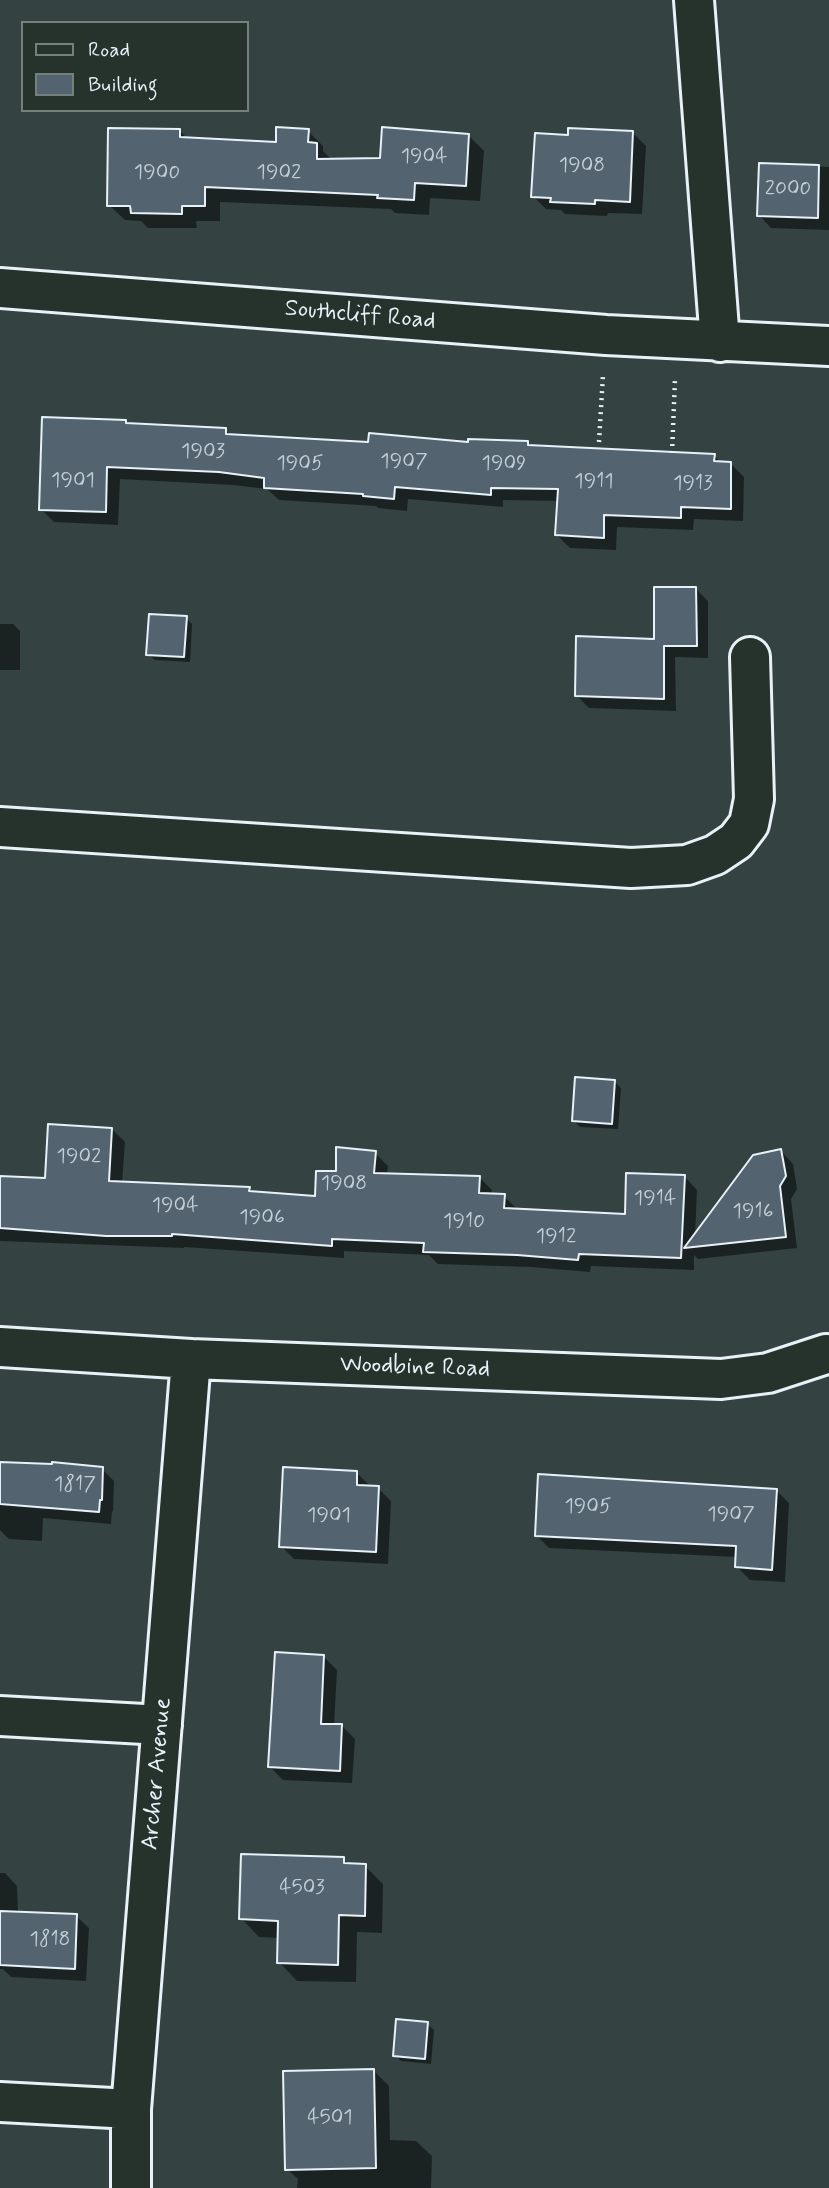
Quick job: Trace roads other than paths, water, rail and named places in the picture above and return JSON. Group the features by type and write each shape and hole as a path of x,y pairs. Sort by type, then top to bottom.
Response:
{"street":[{"path":"694,0 720,342"},
{"name":"Southcliff Road","path":"0,288 606,335 829,346"},
{"path":"0,827 631,868 687,865 715,855 736,841 749,824 754,799 750,657"},
{"name":"Woodbine Road","path":"0,1347 191,1359 721,1379 768,1373 826,1354"},
{"name":"Archer Avenue","path":"131,2188 131,2109 191,1359"},
{"path":"0,1716 162,1726"},
{"path":"0,2102 131,2109"}]}
